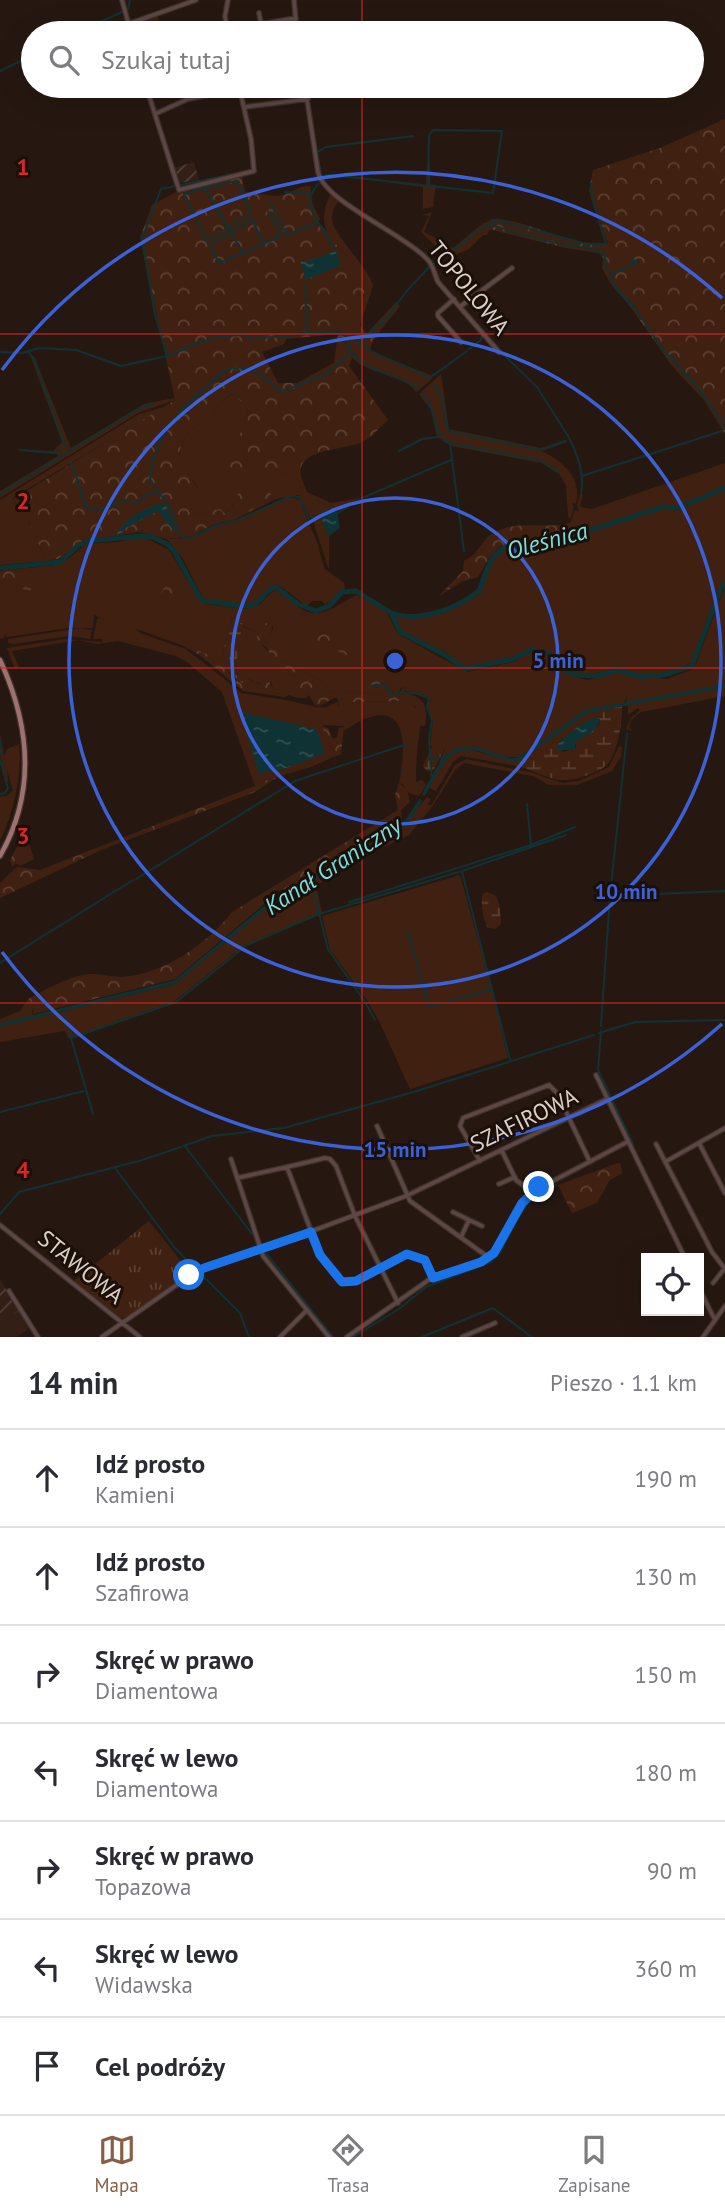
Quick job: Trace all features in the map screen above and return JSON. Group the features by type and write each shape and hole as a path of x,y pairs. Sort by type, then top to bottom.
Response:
{"main road":[{"path":"0,660 20,709 26,760 19,807 0,856"}],"street":[{"path":"122,0 127,21"},
{"path":"136,21 196,0"},
{"path":"226,21 228,0"},
{"path":"294,0 296,21"},
{"path":"259,13 260,21"},
{"path":"278,21 296,18"},
{"path":"150,98 179,190 254,171 243,98"},
{"path":"155,114 193,98"},
{"path":"245,107 308,99"},
{"name":"TOPOLOWA","path":"308,99 318,172 323,185 350,206 403,239 432,265 436,280 499,352"},
{"path":"461,306 512,268"},
{"path":"454,299 438,316 461,342"},
{"path":"596,1075 683,1253"},
{"path":"480,1161 460,1126 463,1118 549,1086 555,1089 590,1162"},
{"name":"SZAFIROWA","path":"102,1337 198,1270 261,1250 406,1196 607,1099"},
{"path":"377,1126 410,1201 488,1257"},
{"path":"666,1162 725,1128"},
{"path":"347,1337 433,1278 474,1265 488,1257 497,1249 522,1203 532,1192 627,1142"},
{"path":"656,1143 712,1252 725,1269 713,1283"},
{"path":"699,1143 725,1193"},
{"path":"502,1151 514,1177 532,1192"},
{"path":"231,1159 263,1256 329,1337"},
{"path":"237,1178 330,1159 336,1166 355,1216 398,1303"},
{"path":"287,1167 320,1255 342,1282 352,1283 407,1254 425,1260 433,1278"},
{"path":"499,1184 514,1177"},
{"path":"453,1212 482,1226"},
{"path":"461,1237 469,1220"},
{"name":"STAWOWA","path":"0,1225 140,1337"},
{"path":"9,1291 38,1337"},
{"path":"704,1298 715,1320"},
{"path":"703,1337 725,1306"},
{"path":"281,1337 307,1310"},
{"path":"463,1337 495,1323"}],"shaded area":[{"path":"194,162 199,180 179,183 173,168"},
{"path":"0,1279 19,1311 0,1324"},
{"path":"19,1311 30,1328 17,1337 0,1337 0,1324"}],"green space":[{"path":"157,15 159,21 139,21"},
{"path":"725,119 725,434 704,400 672,366 611,284 602,268 603,258 599,253 566,248 481,227 482,224 498,219 580,242 608,244 589,191 593,170 660,148"},
{"path":"430,162 430,184 439,186 435,189 433,207 423,209 423,187 399,182 426,185 427,164"},
{"path":"242,176 245,192 269,196 311,186 311,199 320,219 318,224 354,265 364,287 345,342 352,358 349,366 388,420 362,442 310,457 303,463 300,471 303,482 270,467 248,478 226,479 217,468 236,442 248,413 244,404 232,393 221,402 213,416 193,428 181,447 179,463 198,489 193,494 197,514 220,509 224,513 232,509 235,496 250,486 265,489 272,495 271,498 237,519 212,525 192,536 167,539 139,532 82,541 58,559 46,561 29,522 12,500 175,400 140,238 152,205 182,189","holes":["338,334 334,363 297,383 278,383 262,352 284,344 286,339"]},
{"path":"331,194 339,199 332,222 364,268 373,286 360,325 366,333 360,341 362,349 369,354 373,353 433,376 416,392 402,380 366,367 351,356 348,350 347,332 364,292 356,270 328,232 324,221"},
{"path":"432,212 424,232 453,248 482,224 482,227 491,228 487,235 483,235 469,249 448,258 421,232 429,216 423,215"},
{"path":"396,302 400,306 376,336 370,348 372,356 363,352 360,341"},
{"path":"34,356 71,448 144,404 174,398 175,400 138,413 0,498 0,491 58,456 19,450 53,451 62,442 31,358"},
{"path":"441,374 449,429 541,448 565,440 567,442 542,451 563,465 574,478 577,495 576,504 572,503 574,508 571,518 568,517 566,486 560,475 542,463 451,446 437,437 431,410 419,394"},
{"path":"233,393 244,404 248,413 236,442 218,468 248,478 270,467 303,482 307,492 331,503 359,498 341,510 323,512 320,516 329,536 329,570 313,521 319,516 313,515 310,518 299,495 276,499 237,519 249,512 265,489 256,488 233,503 232,509 223,513 220,509 197,514 193,493 198,488 185,468 179,464 181,447 188,434 213,416 221,402"},
{"path":"167,406 14,497 12,500 29,522 46,561 0,565 0,500 139,414"},
{"path":"725,463 725,486 722,488 675,507 659,507 561,537 558,535 560,525 570,523 575,510 579,511 577,506 580,494 583,494 580,507 592,509"},
{"path":"725,490 725,581 719,589 691,663 665,675 638,674 615,668 594,674 575,673 565,667 555,655 533,648 509,658 464,667 445,652 400,630 394,616 425,617 458,607 479,594 496,555 503,550 530,550 545,541 566,539 661,509 675,509"},
{"path":"290,497 300,501 318,545 324,568 344,583 345,588 325,605 322,601 312,601 307,606 275,585 249,604 203,598 183,559 167,539 193,538"},
{"path":"560,525 558,535 532,546 500,546 478,577 461,582 439,596 463,571 464,561 492,534 507,527"},
{"path":"138,537 150,540 169,550 195,593 206,604 245,609 259,605 274,590 305,611 321,613 357,595 386,611 398,634 467,672 513,662 532,652 545,654 571,676 588,680 618,671 640,679 666,679 689,671 695,666 725,586 725,685 626,703 627,696 624,703 584,712 520,757 507,757 463,747 447,754 436,771 445,749 432,747 430,744 433,721 428,707 430,699 424,695 405,691 404,687 395,694 386,681 372,687 384,684 385,695 330,692 320,680 279,661 270,635 272,624 244,623 232,618 221,659 136,629 140,633 186,649 242,693 325,708 339,701 338,706 348,702 406,701 417,710 420,723 416,782 422,780 426,785 419,796 409,793 399,783 403,744 397,723 389,717 378,715 362,720 343,731 344,726 323,725 333,757 255,786 222,692 176,656 118,641 97,644 78,640 102,642 103,639 93,639 97,619 110,622 94,615 93,628 68,628 7,637 5,634 4,638 0,639 0,594 23,587 36,577 27,568 57,565 86,544 117,542"},
{"path":"27,568 36,577 31,583 34,588 27,592 22,588 15,593 0,594 0,571"},
{"path":"171,581 181,588 181,596 172,601 164,600 157,619 147,622 130,617 153,614 162,592"},
{"path":"232,618 244,623 239,623 244,627 239,637 236,672 264,685 266,689 241,682 227,670 221,659"},
{"path":"238,623 273,624 270,635 278,642 279,661 320,680 330,692 385,695 384,684 371,687 359,683 366,676 386,681 395,694 404,687 405,693 417,697 424,704 425,726 420,726 416,707 406,701 349,702 339,708 336,697 319,706 315,705 309,695 306,698 298,698 243,691 201,656 182,645 221,659 229,673 239,681 263,689 260,683 253,682 249,677 268,679 273,689 280,690 291,678 290,672 270,658 268,649 258,640 256,632"},
{"path":"325,626 352,634 352,640 347,642 353,647 353,661 347,655 328,647 320,653 316,652 313,645"},
{"path":"244,627 256,632 270,654 290,672 292,678 280,690 273,689 271,682 249,678 253,682 236,672 239,637"},
{"path":"80,628 92,630 90,639 70,636 8,643 8,639"},
{"path":"66,639 78,640 12,651 19,667 15,669 7,648"},
{"path":"725,687 725,696 641,712 630,723 629,728 634,731 626,729 631,718 640,710 638,708 628,715 628,705"},
{"path":"622,706 619,737 614,754 607,765 591,774 566,780 517,766 517,761 586,712","holes":["594,718 600,719 599,725 576,741 576,748 563,752 558,745 561,740"]},
{"path":"322,726 328,728 333,739 337,737 339,728 344,727 341,754 333,757"},
{"path":"0,734 4,757 7,749 19,744 20,756 16,794 0,841 0,797 7,796 13,790 7,770 8,781 5,782"},
{"path":"619,746 622,747 621,756 612,771 577,785 549,785 533,776 464,763 455,770 432,807 409,835 349,864 316,886 322,913 245,945 175,1001 69,1039 65,1031 0,1042 0,1019 20,1011 28,999 34,1005 32,1013 35,1018 171,985 180,980 265,909 399,829 427,797 431,799 428,804 431,806 455,765 466,759 533,773 562,783 579,781 609,767"},
{"path":"432,747 445,748 433,771 427,771 423,766"},
{"path":"469,749 517,761 517,766 461,756 453,762 436,791 429,788 448,757"},
{"path":"278,777 255,792 101,850 0,898 0,883 17,867 40,870"},
{"path":"399,783 407,790 410,802 401,810 402,821 397,826 291,888 266,896 268,901 175,979 33,1014 34,1005 28,999 69,979 88,974 121,977 137,975 183,956 210,935 232,912 398,810 395,795"},
{"path":"23,835 27,837 34,859 20,866 16,863 12,867 10,860"},
{"path":"460,875 508,1058 410,1089 367,1000 330,950 322,916"},
{"path":"487,892 496,896 500,908 501,924 495,929 487,927 483,915 482,898"},
{"path":"621,1164 622,1173 609,1181 597,1203 572,1213 558,1185"},
{"path":"149,1221 185,1266 187,1275 128,1316 121,1318 74,1281"}],"water":[{"path":"336,251 341,265 306,280 300,261 305,262"},
{"path":"162,503 176,529 173,530 158,511 126,528 116,539 127,521"},
{"path":"335,509 340,528 329,536 321,518 322,512"},
{"path":"241,712 316,729 325,753 281,770 266,771 259,775"},
{"path":"594,718 600,719 597,726 576,741 575,749 558,751 558,744 565,737"}],"waterway":[{"path":"125,10 128,9 130,0"},
{"path":"102,21 122,12"},
{"path":"0,71 21,61"},
{"path":"322,179 332,175 493,193 502,131 433,130 429,135 428,186"},
{"path":"321,175 317,152 326,147 413,136"},
{"path":"227,175 235,174"},
{"path":"180,185 224,176"},
{"path":"205,188 237,181 251,213 207,241 184,194 205,188 228,228 243,253 219,263 210,246 252,219 264,244"},
{"path":"492,223 492,220 497,220 587,244 606,244 592,198 591,183"},
{"path":"318,184 313,190 311,208 336,251"},
{"path":"167,356 155,315 142,239 161,189 175,186"},
{"path":"285,192 311,193"},
{"path":"270,202 287,235 316,223"},
{"path":"243,253 281,236 268,211"},
{"path":"360,345 371,331 386,319 430,266 484,226 491,225 546,241 596,250 604,254 608,272"},
{"path":"617,272 633,264 633,259 637,265 637,261"},
{"path":"615,273 610,276 619,292 634,307 662,348 699,389 725,426"},
{"path":"256,338 307,332 305,284"},
{"path":"308,333 339,332 350,340"},
{"path":"0,352 22,353 39,348 76,350 121,366 167,356 222,336 244,335 253,338"},
{"path":"469,349 481,340 482,335"},
{"path":"348,338 349,348 355,357 419,389"},
{"path":"358,343 375,354 429,379"},
{"path":"449,364 467,351"},
{"path":"28,352 34,359 65,446"},
{"path":"283,391 325,375 351,352"},
{"path":"502,353 537,387 568,436"},
{"path":"429,378 448,365"},
{"path":"280,391 261,376 246,369 223,372 185,407 165,432 158,446 150,480 171,509 180,535 184,538 238,520 291,496 299,497 309,519"},
{"path":"434,385 442,397 448,431 541,450 566,441"},
{"path":"423,394 431,407 438,431 446,442 541,461 559,472"},
{"path":"0,494 136,410 152,404"},
{"path":"582,476 722,431"},
{"path":"399,451 422,439 437,437"},
{"path":"569,438 580,465 581,493"},
{"path":"450,444 464,551"},
{"path":"20,450 55,453 61,449"},
{"path":"362,498 451,460"},
{"path":"71,463 78,482"},
{"path":"78,482 86,507 94,509 104,509 125,501 137,502 147,495 158,493"},
{"name":"Oleśnica","path":"391,613 402,616 426,615 460,603 479,591 490,562 504,548 527,550 548,539 566,538 662,507 677,508 725,488"},
{"path":"338,513 360,499"},
{"path":"312,517 322,516"},
{"path":"0,568 60,562 79,545 89,541 152,537 167,544 174,551 204,601 251,606 276,587 298,604 316,611 329,606 342,592 356,591 391,613 400,632 445,655 465,669 513,659 531,650 547,653 559,662 564,670 574,675 597,676 617,670 642,677 660,676 692,666 725,583"},
{"path":"371,686 385,684 390,694 414,693 429,699 427,707 432,720 429,739 432,780"},
{"name":"Kanał Graniczny","path":"424,794 441,764 454,752 474,749 507,759 519,759 587,711 725,686"},
{"path":"601,1026 610,896 627,734"},
{"path":"0,740 0,753"},
{"path":"136,879 295,781 407,744"},
{"path":"430,759 445,757"},
{"path":"0,760 8,788 5,793 0,794"},
{"name":"Kanał Graniczny","path":"0,1025 175,982 263,909 405,824 420,801"},
{"path":"527,804 531,845"},
{"path":"349,902 531,845 575,827"},
{"path":"71,1038 176,1002 247,945 319,914 465,870 566,835"},
{"path":"462,872 510,1060"},
{"path":"0,963 133,880"},
{"path":"611,896 725,891"},
{"path":"314,893 328,949 375,1020"},
{"path":"408,931 429,1007 492,989"},
{"path":"63,1010 67,1026"},
{"path":"599,1033 635,1022 725,1020"},
{"path":"69,1031 93,1114"},
{"path":"601,1031 598,1070 633,1144"},
{"path":"183,1146 212,1136 284,1128 417,1091 594,1035"},
{"path":"0,1112 84,1091"},
{"path":"185,1146 252,1234"},
{"path":"0,1214 19,1192 139,1161 181,1147"},
{"path":"115,1168 174,1247 195,1269"},
{"path":"353,1337 399,1309 426,1287 491,1262 500,1253 531,1199 543,1189 556,1185"},
{"path":"266,1253 333,1337"},
{"path":"199,1272 240,1313 249,1337"},
{"path":"422,1337 493,1308 532,1337"}],"route":[{"path":"189,1275 311,1232 320,1255 342,1282 352,1283 407,1254 425,1260 433,1278 481,1262 494,1253 522,1203 539,1187"}]}
